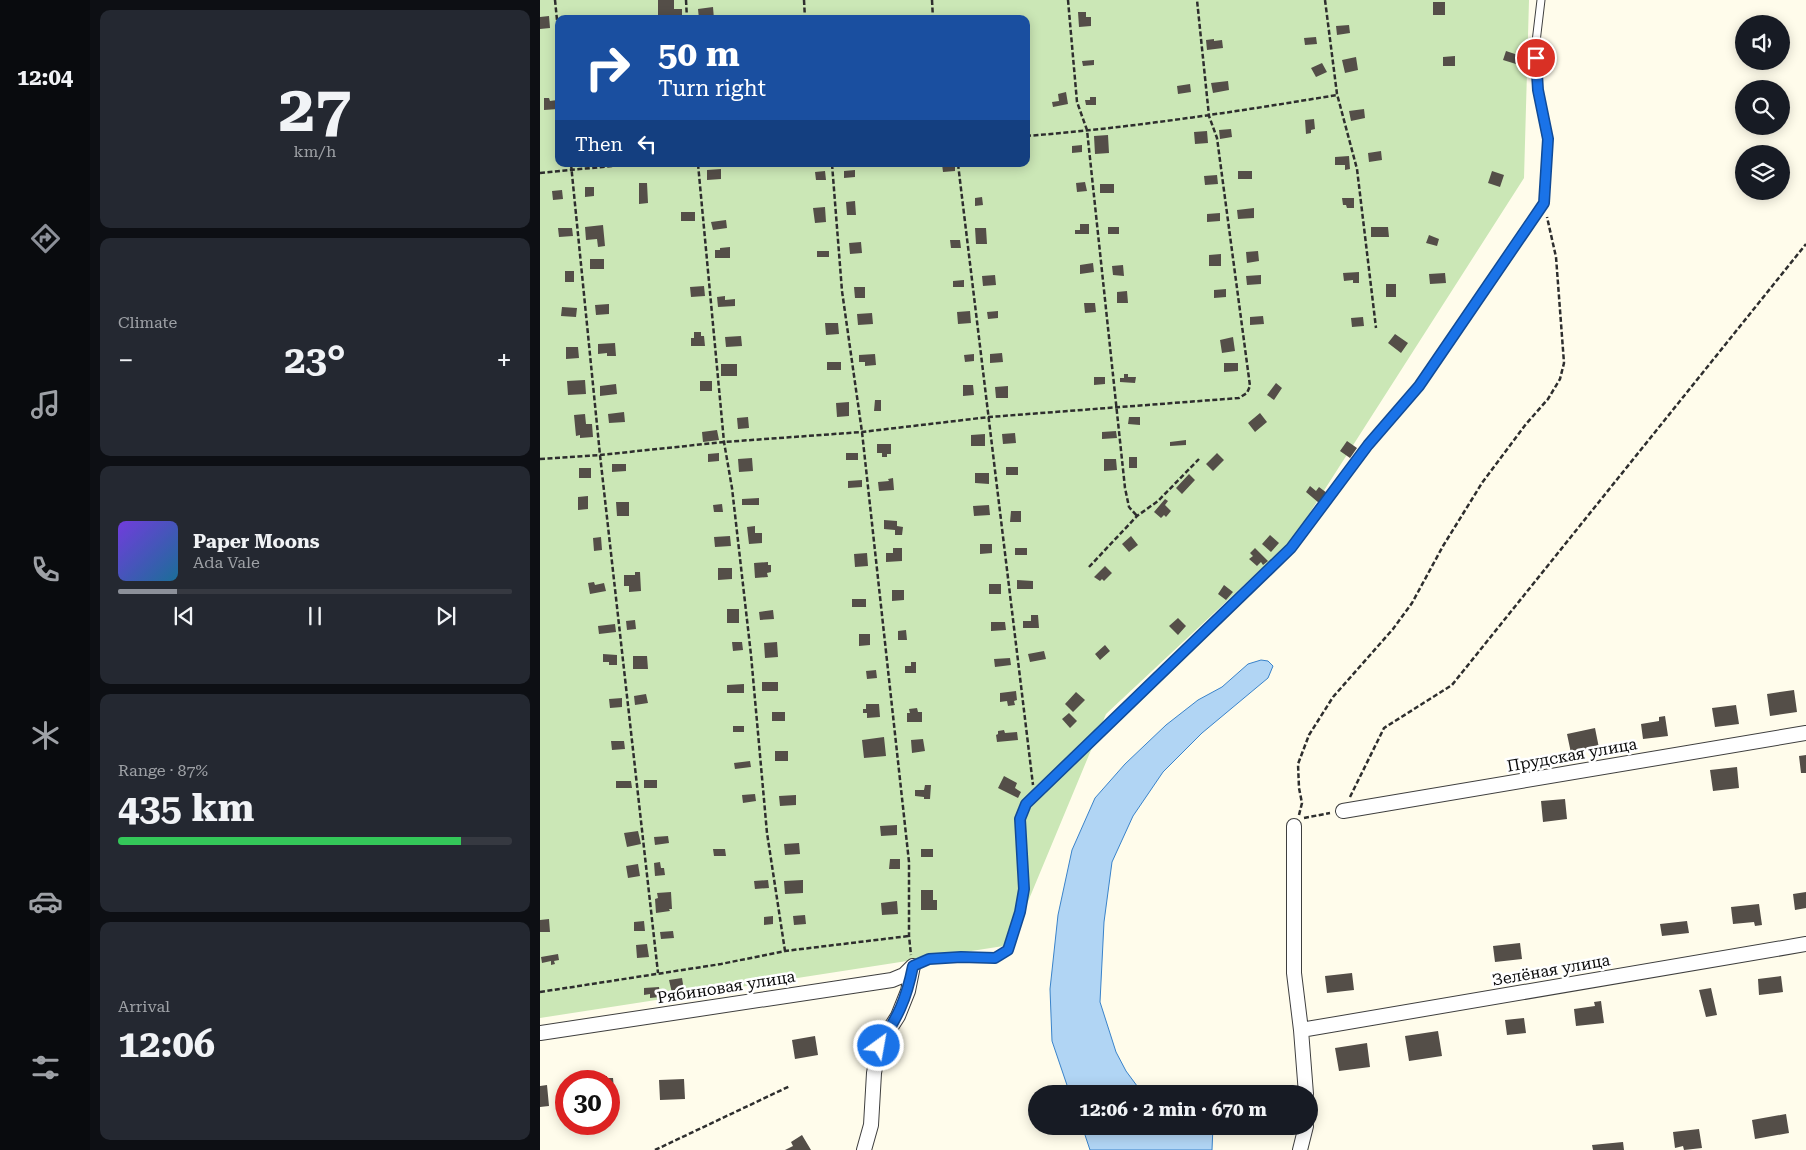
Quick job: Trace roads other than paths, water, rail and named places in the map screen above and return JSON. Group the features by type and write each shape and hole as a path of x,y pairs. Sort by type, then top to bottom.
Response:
{"street":[{"name":"Прудская улица","path":"1343,811 1806,733"},
{"path":"1294,826 1294,973 1305,1085"},
{"name":"Зелёная улица","path":"1301,1030 1806,944"},
{"name":"Рябиновая улица","path":"540,1033 892,980 904,975 913,966"},
{"path":"864,1150 871,1125 874,1074 879,1046 898,1016 908,991 913,966"},
{"path":"1300,1150 1304,1135"}],"lane":[{"path":"913,966 929,959 961,957 995,958 1008,950 1020,912 1024,889 1020,819 1026,804 1291,548 1368,445 1419,386 1544,203 1548,139 1538,90 1536,42 1541,0"}],"water":[{"path":"1261,660 1268,661 1273,666 1268,678 1202,733 1163,772 1133,816 1112,862 1104,922 1100,1002 1116,1052 1136,1085 1067,1085 1052,1041 1050,989 1058,915 1072,850 1095,798 1125,764 1166,725 1198,700 1222,687 1248,664"},
{"path":"1085,1135 1213,1135 1212,1150 1090,1150"}]}
